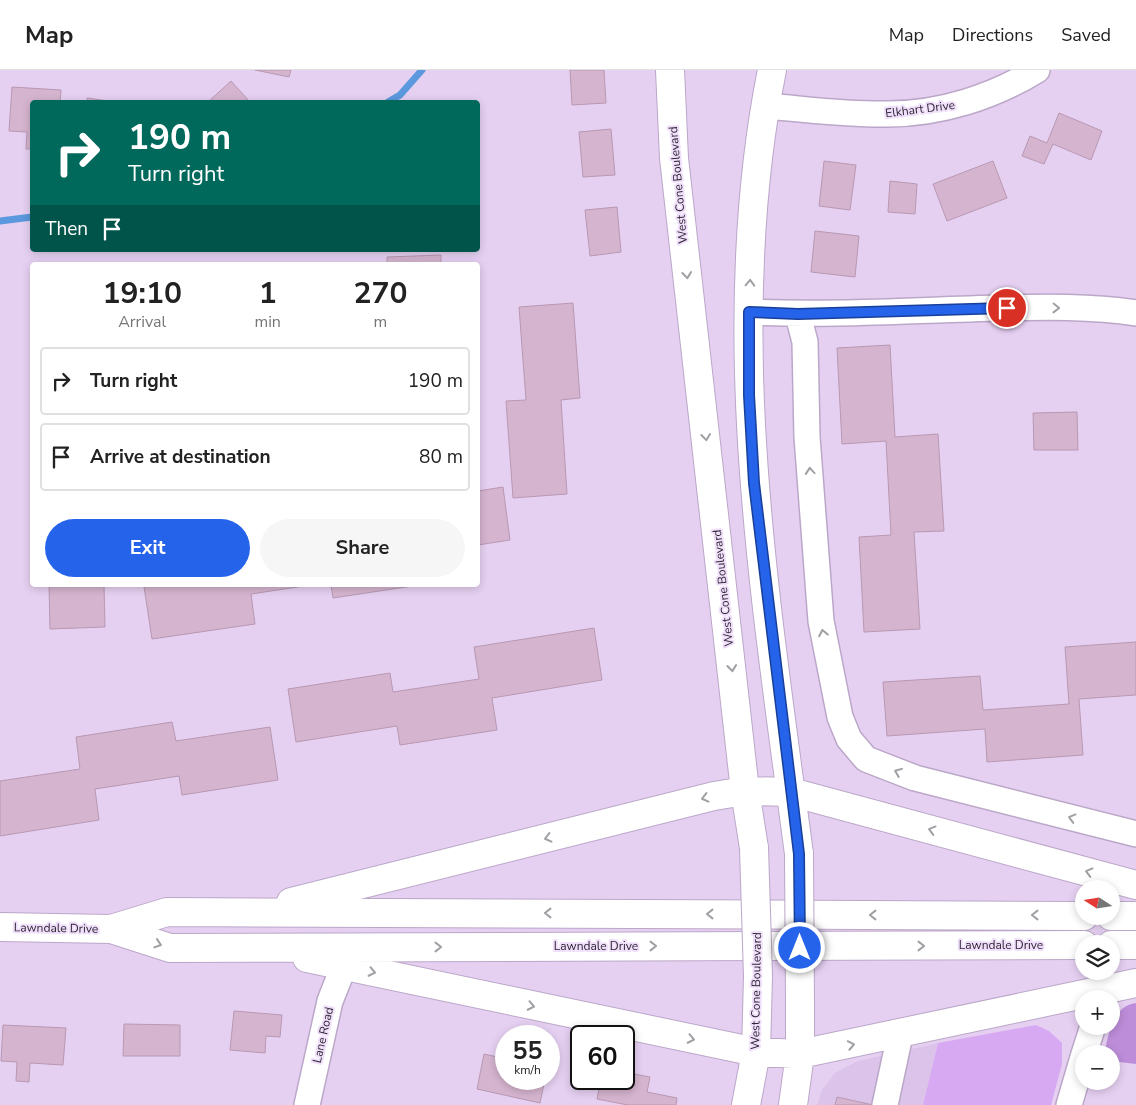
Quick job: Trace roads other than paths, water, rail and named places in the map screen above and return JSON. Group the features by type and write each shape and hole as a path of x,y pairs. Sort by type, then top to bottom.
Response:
{"main road":[{"name":"West Cone Boulevard","path":"670,70 675,167 745,791 754,848 758,976 756,1052 746,1105"},
{"path":"772,70 765,106 753,213 749,312 749,395 754,483 799,854 800,1054 793,1105"},
{"path":"252,912 714,796 745,791 791,792 1136,883"},
{"name":"Lawndale Drive","path":"112,929 167,912 1075,916"},
{"path":"1120,916 1136,916"},
{"name":"Lawndale Drive","path":"0,927 112,929 170,948 1075,945"},
{"path":"1120,945 1136,945"},
{"path":"256,947 756,1052 800,1054 1075,1000"},
{"path":"1115,990 1136,983"}],"street":[{"name":"Elkhart Drive","path":"765,106 889,114 952,106 1009,87 1037,70"},
{"path":"749,312 798,314 1024,308 1095,309 1136,313"},
{"path":"798,314 805,342 807,437 821,621 840,717 849,739 866,759 916,778 1136,834"},
{"name":"Lane Road","path":"307,1105 330,1001 344,966"},
{"path":"885,1105 900,1035"},
{"path":"1069,1105 1075,1085"}],"waterway":[{"path":"391,100 400,95 422,70"},
{"path":"0,221 30,217"}]}
